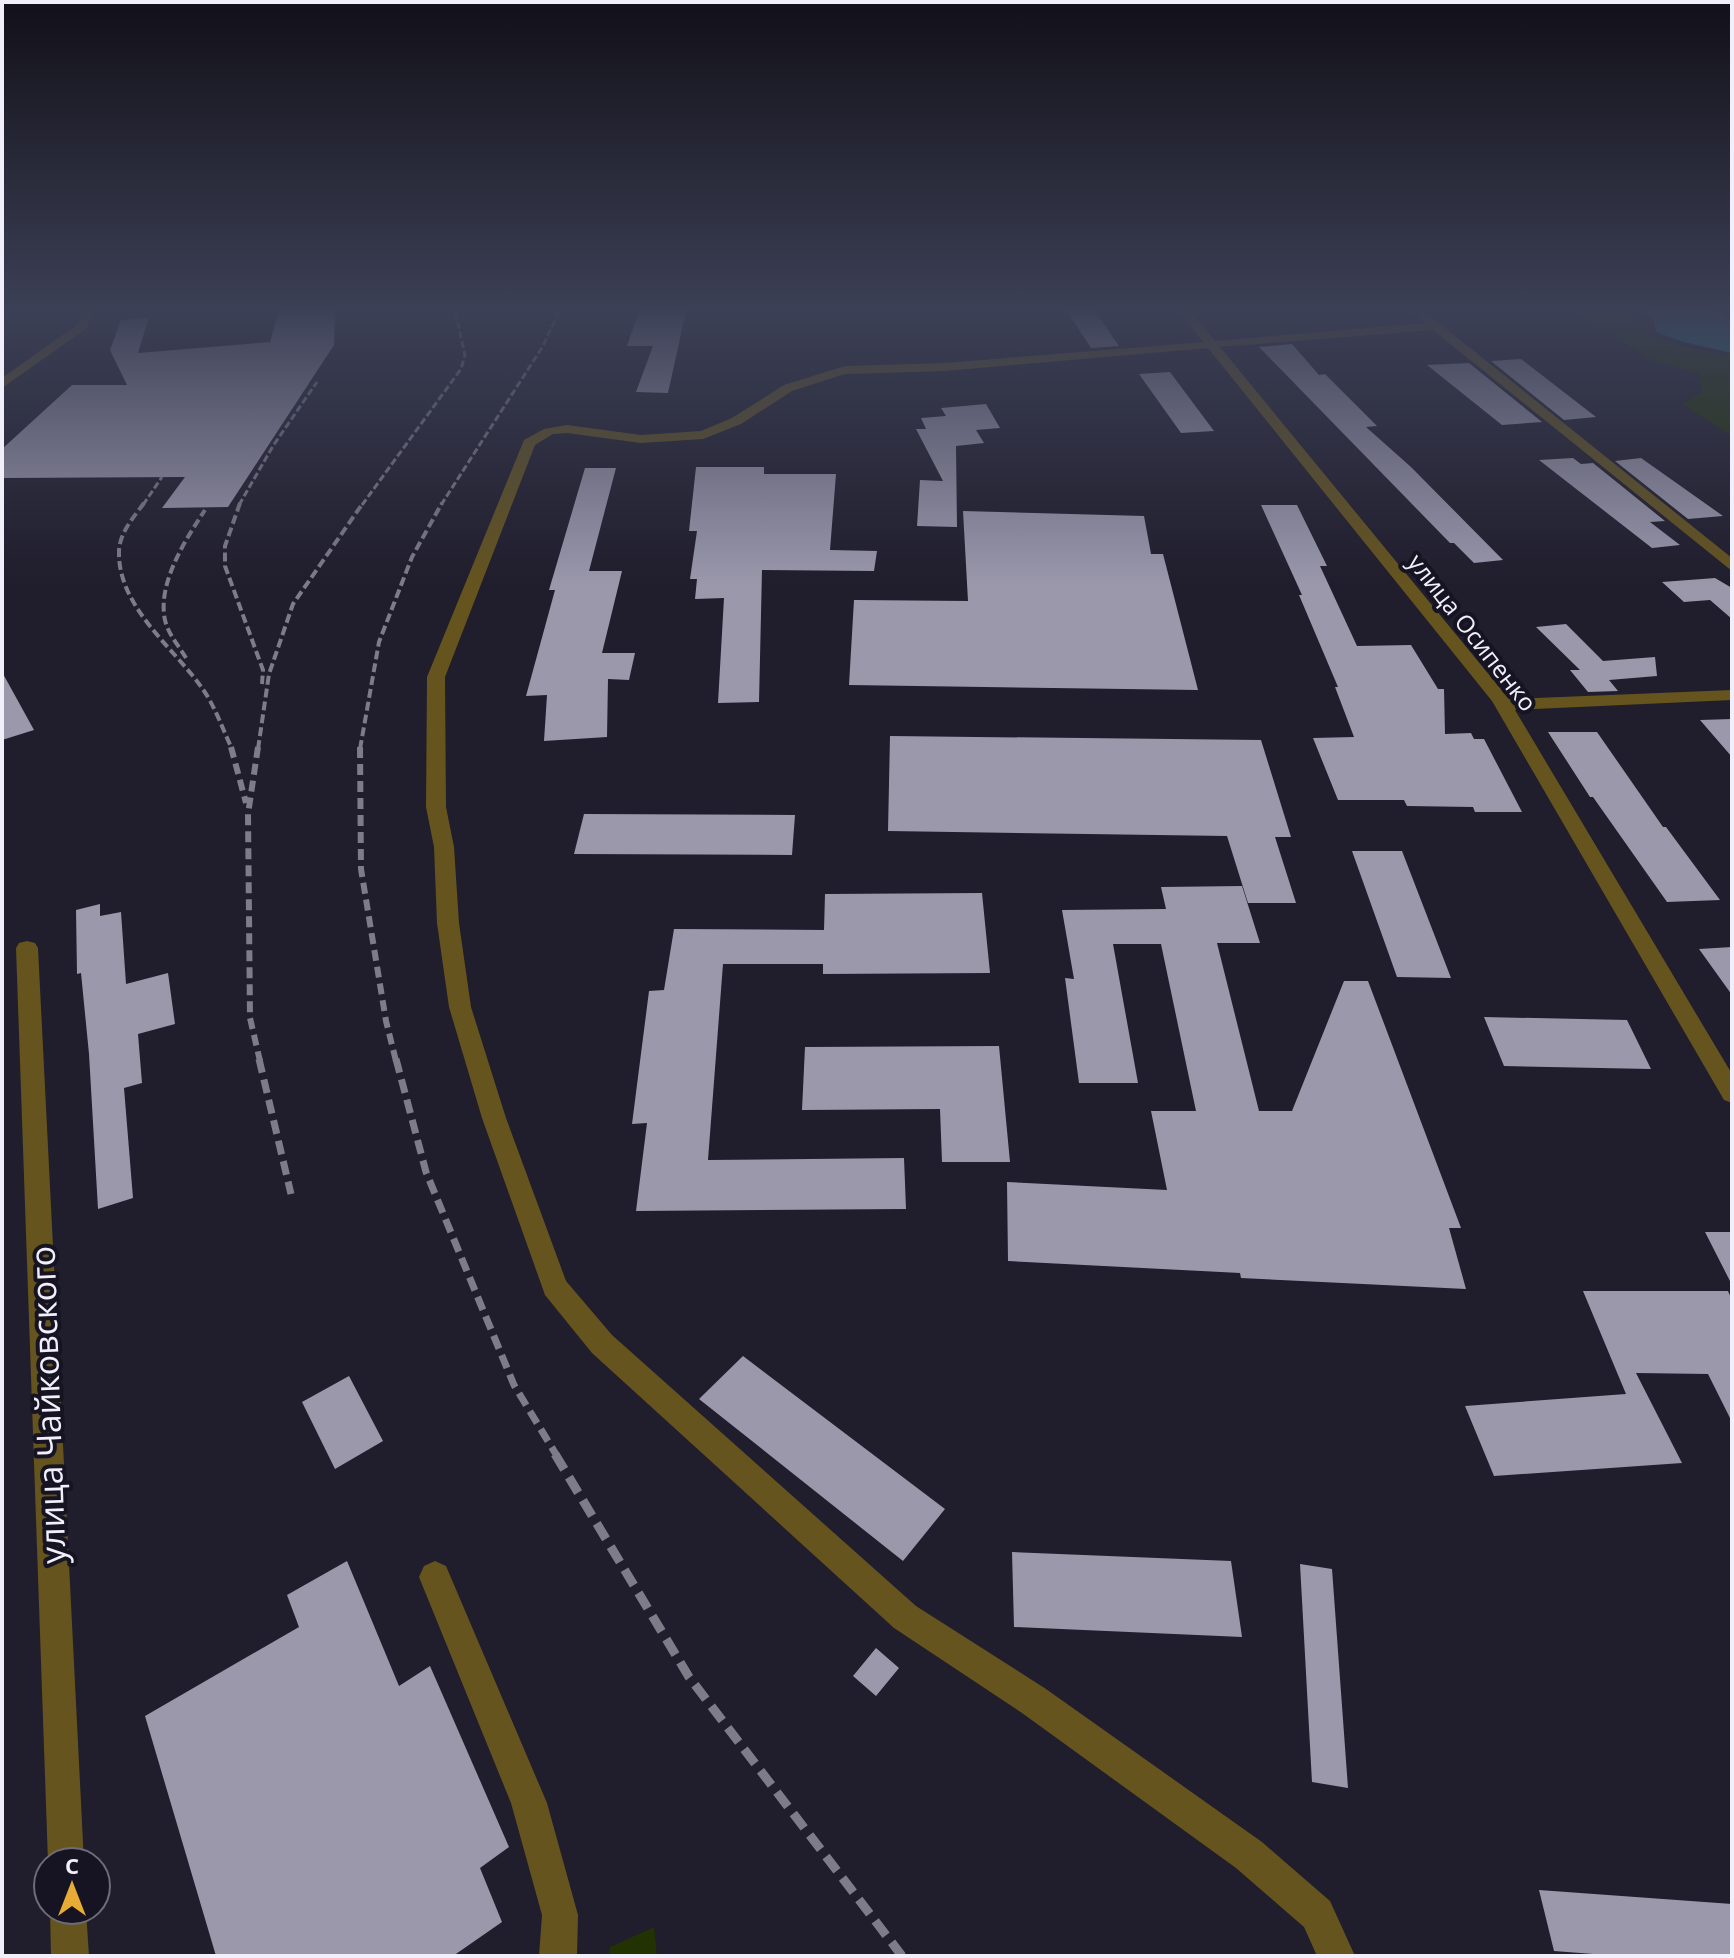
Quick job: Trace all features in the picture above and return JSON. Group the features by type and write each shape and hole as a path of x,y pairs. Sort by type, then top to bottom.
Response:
{"street":[{"path":"767,402 735,424 704,435 635,437 566,428 541,432 529,443 436,677 436,807 444,847 448,923 460,1007 494,1118 555,1287 602,1344 905,1617 1034,1701 1249,1855 1317,1914 1336,1956"},
{"name":"улица Осипенко","path":"1258,402 1503,705 1732,1094"},
{"path":"1529,402 1732,566"},
{"path":"1503,705 1732,695"},
{"name":"улица Чайковского","path":"27,948 65,1846"},
{"path":"435,1577 529,1803 560,1915 558,1956"},
{"path":"69,1926 70,1956"}],"green space":[{"path":"1732,402 1732,436 1682,404"},
{"path":"654,1927 657,1956 608,1956 610,1947"}],"building":[{"path":"53,402 296,402 228,507 162,508 185,477 2,478 2,449"},
{"path":"1159,402 1193,402 1214,431 1181,433"},
{"path":"1313,402 1353,402 1377,426 1366,427 1411,467 1503,560 1474,563 1454,543 1450,543"},
{"path":"1474,402 1518,402 1542,422 1502,425"},
{"path":"1542,402 1577,402 1596,417 1564,420"},
{"path":"986,404 1000,428 976,430 984,443 956,446 957,527 917,526 920,480 943,481 916,429 926,429 921,418 946,416 941,408"},
{"path":"1573,458 1581,464 1593,463 1665,521 1650,522 1680,545 1652,548 1539,460"},
{"path":"1641,458 1723,516 1688,519 1615,461"},
{"path":"696,467 764,467 764,474 836,474 830,550 877,551 874,571 762,570 759,702 718,703 724,598 695,599 697,579 690,579 697,531 689,531"},
{"path":"585,468 616,468 589,571 622,571 602,653 635,653 629,680 608,679 607,737 544,741 547,695 526,696 555,590 549,590"},
{"path":"1261,505 1297,505 1327,566 1320,566 1357,646 1411,645 1438,689 1444,689 1445,734 1471,733 1474,739 1484,739 1522,812 1475,812 1473,807 1407,806 1404,800 1338,800 1313,738 1354,737 1335,687 1338,687 1299,595 1302,595"},
{"path":"963,511 1144,516 1151,554 1163,554 1198,690 849,685 854,600 968,601"},
{"path":"1715,578 1732,588 1732,619 1710,600 1684,602 1662,582"},
{"path":"1566,624 1603,661 1655,657 1657,676 1609,680 1618,691 1588,692 1570,670 1580,670 1536,627"},
{"path":"2,672 34,730 2,740"},
{"path":"1732,719 1732,757 1700,720"},
{"path":"1548,732 1597,732 1663,827 1720,900 1667,902 1593,797 1590,797"},
{"path":"890,736 1261,740 1291,837 1275,837 1296,903 1248,903 1227,836 888,831"},
{"path":"584,814 795,815 792,855 574,854"},
{"path":"1352,851 1402,851 1451,978 1397,977"},
{"path":"1242,886 1260,943 1217,943 1259,1111 1292,1111 1344,981 1368,981 1461,1228 1449,1228 1466,1289 1241,1278 1240,1273 1008,1261 1007,1182 1167,1190 1151,1111 1196,1111 1161,944 1113,944 1138,1083 1079,1083 1065,978 1074,979 1062,910 1166,909 1161,887"},
{"path":"982,893 990,973 823,974 823,964 723,964 708,1160 904,1158 906,1209 636,1211 647,1123 632,1124 649,991 664,990 674,929 824,930 825,894"},
{"path":"100,904 100,916 121,912 126,984 168,973 175,1024 138,1034 142,1083 124,1088 133,1198 98,1209 89,1054 81,973 77,974 76,910"},
{"path":"1732,947 1732,995 1699,949"},
{"path":"1484,1017 1627,1020 1651,1069 1504,1066"},
{"path":"999,1046 1010,1162 942,1162 940,1109 802,1110 805,1047"},
{"path":"1705,1232 1732,1232 1732,1285"},
{"path":"1583,1291 1728,1291 1732,1300 1732,1422 1708,1374 1636,1373 1682,1463 1494,1476 1465,1406 1626,1394"},
{"path":"743,1356 945,1509 903,1561 699,1399"},
{"path":"349,1376 383,1441 335,1469 302,1402"},
{"path":"1012,1552 1231,1561 1242,1637 1014,1627"},
{"path":"347,1561 399,1686 430,1666 509,1847 480,1868 502,1922 453,1956 216,1956 145,1716 299,1627 287,1595"},
{"path":"1300,1564 1332,1569 1348,1788 1312,1782"},
{"path":"876,1648 899,1668 876,1696 853,1676"},
{"path":"1539,1890 1732,1904 1732,1956 1619,1956 1554,1951"}],"railway":[{"path":"240,504 303,402"},
{"path":"362,505 437,402"},
{"path":"441,505 507,402"},
{"path":"143,505 162,477"},
{"path":"144,503 122,538 119,552 121,572 137,609 207,695 232,749"},
{"path":"258,749 269,674 293,604 363,503"},
{"path":"360,749 379,642 412,557 442,503"},
{"path":"240,504 225,546 225,566 263,670 262,684"},
{"path":"186,658 166,625 165,591 175,562 205,510"},
{"path":"231,747 246,803"},
{"path":"258,747 248,814 250,1018 260,1061"},
{"path":"360,749 361,869 386,1021 396,1061"},
{"path":"259,1059 291,1194"},
{"path":"396,1059 426,1172 514,1385 557,1456"},
{"path":"555,1454 689,1677 902,1956"}]}
